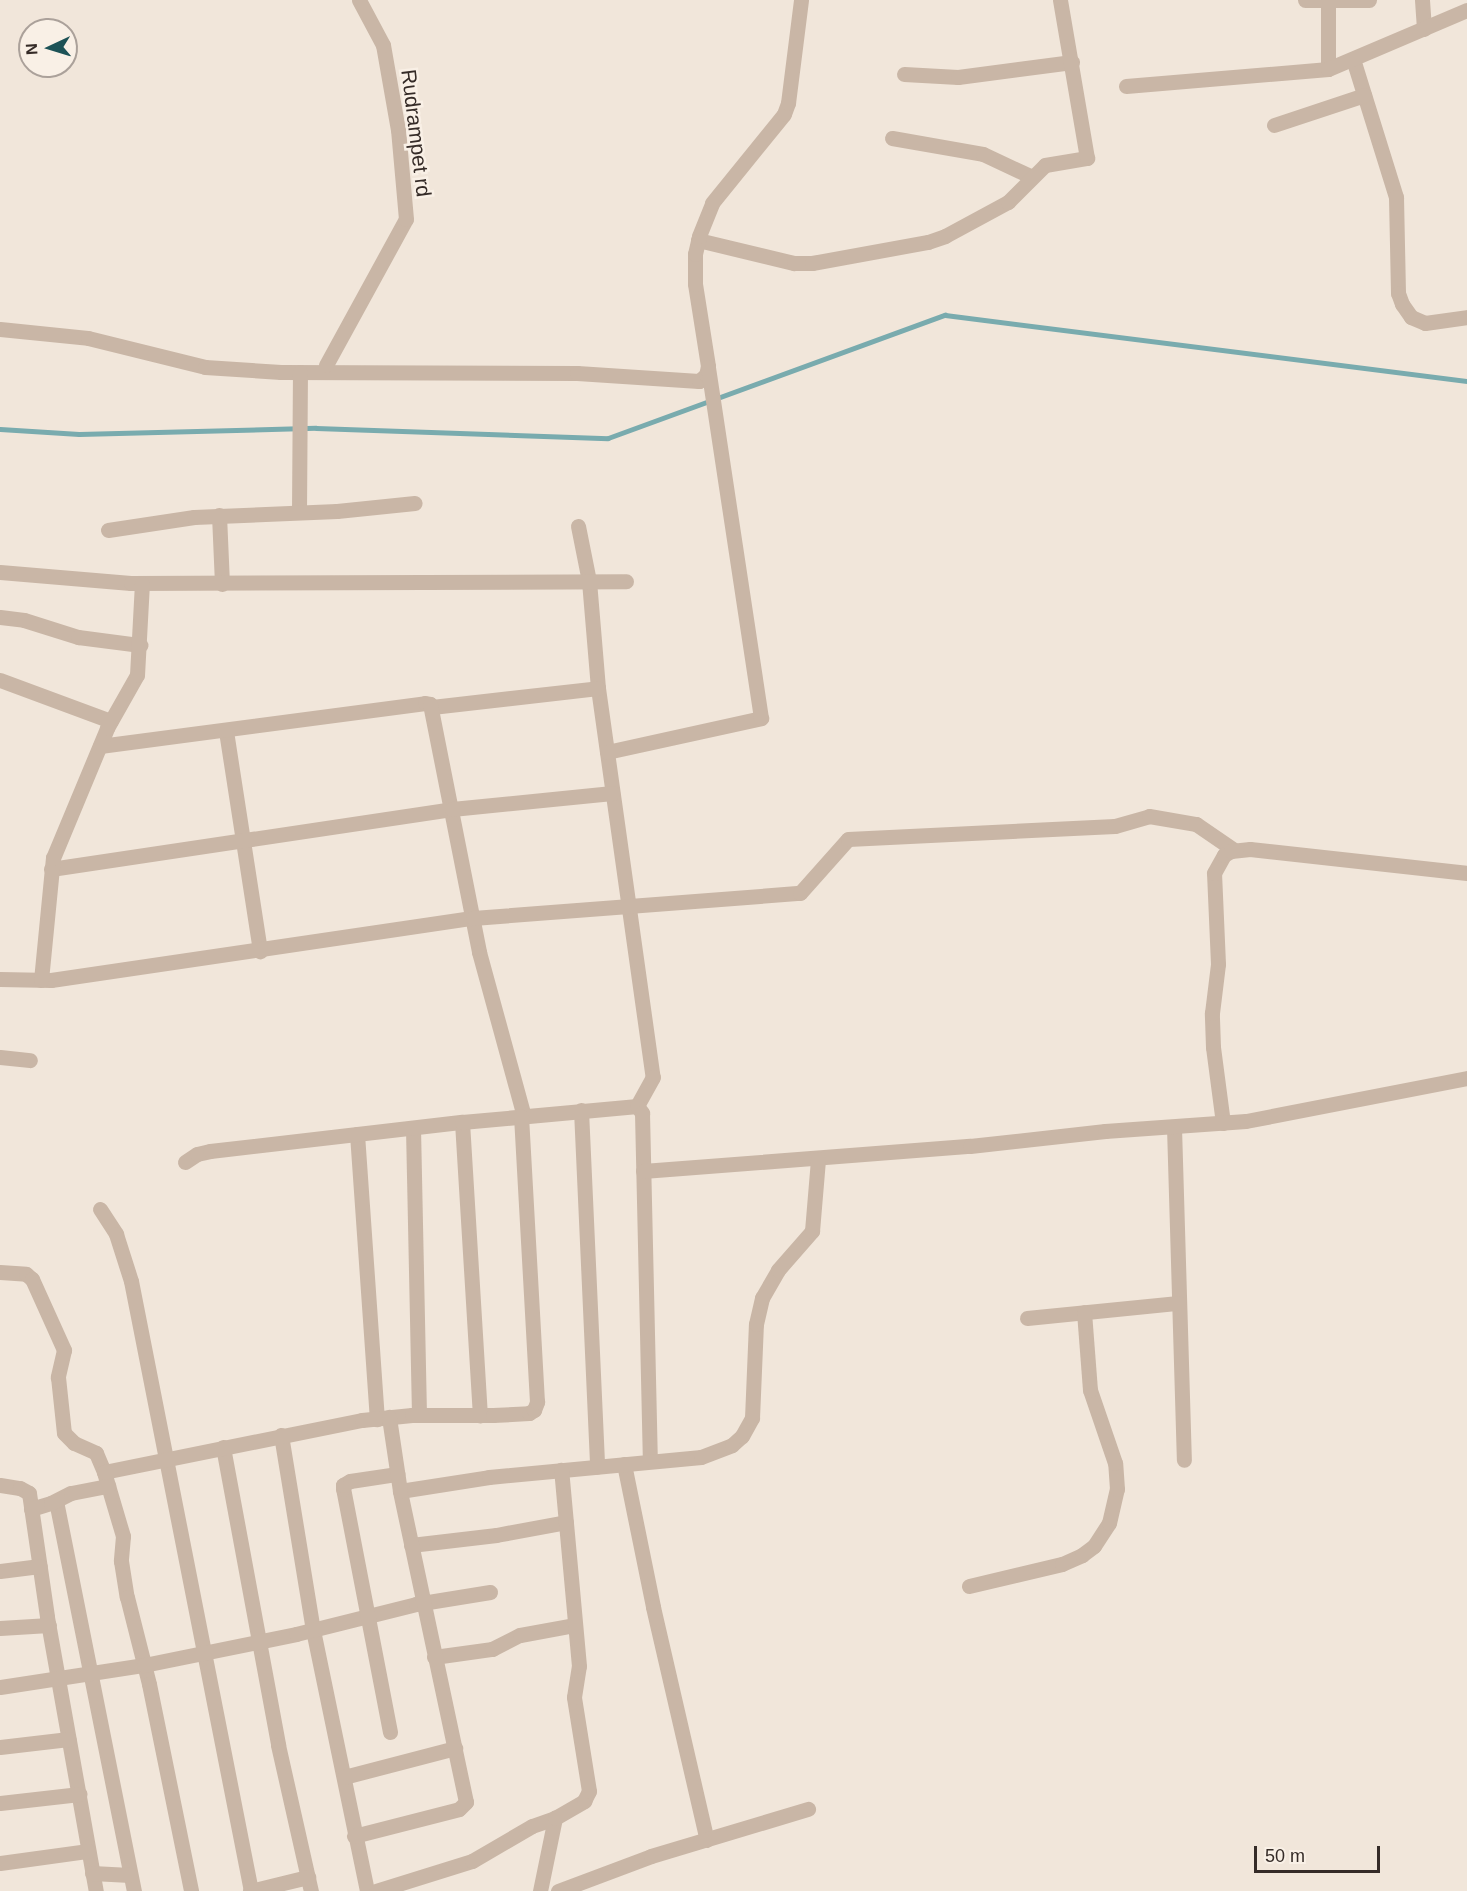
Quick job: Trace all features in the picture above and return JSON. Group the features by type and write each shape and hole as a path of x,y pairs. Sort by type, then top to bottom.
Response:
{"street":[{"name":"Rudrampet rd","path":"326,365 406,219 398,130 383,45 359,0"},
{"path":"607,752 761,718 695,284 695,254 712,203 784,114 788,104 801,0"},
{"path":"698,240 794,263 812,263 928,242 945,236 1008,202 1047,164 1088,156 1060,0"},
{"path":"1305,0 1369,0"},
{"path":"1422,0 1424,29"},
{"path":"1328,1 1328,69"},
{"path":"1126,86 1328,69 1467,10"},
{"path":"1353,59 1396,197 1398,293 1402,304 1411,317 1425,323 1467,317"},
{"path":"904,74 958,77 1071,62"},
{"path":"1274,125 1364,95"},
{"path":"892,138 983,154 1032,177"},
{"path":"0,329 88,338 205,367 300,372 577,373 687,382 703,379 708,366"},
{"path":"299,512 300,372"},
{"path":"108,530 194,517 415,503"},
{"path":"219,515 222,584"},
{"path":"578,526 589,581 598,688 653,1077 637,1106"},
{"path":"0,572 142,584 626,581"},
{"path":"40,980 51,869 58,844 111,721 137,675 142,584"},
{"path":"0,617 24,620 78,637 140,645"},
{"path":"0,680 111,721"},
{"path":"100,746 425,703 432,707 598,688"},
{"path":"32,1509 106,1479 166,1459 280,1435 419,1414 480,1415 529,1413 534,1410 537,1402 523,1116 479,952 432,707"},
{"path":"226,731 260,951"},
{"path":"51,869 452,809 612,793"},
{"path":"0,979 40,980 260,951 473,918 800,892 848,839 1115,826 1149,816 1196,824 1234,850"},
{"path":"1223,1123 1213,1047 1212,1013 1218,964 1214,888 1218,863 1224,855 1234,850 1250,849 1467,873"},
{"path":"0,1057 30,1060"},
{"path":"644,1171 818,1159 1223,1123 1270,1117 1467,1078"},
{"path":"185,1162 197,1154 210,1151 462,1122 637,1106"},
{"path":"637,1106 642,1113 650,1461"},
{"path":"581,1110 597,1467"},
{"path":"462,1122 480,1415"},
{"path":"1174,1127 1184,1461"},
{"path":"413,1128 419,1414"},
{"path":"354,1836 462,1808 466,1798 383,1418 357,1134"},
{"path":"400,1491 489,1477 701,1456 722,1451 732,1445 749,1426 752,1418 758,1311 770,1281 812,1231 818,1159"},
{"path":"100,1209 116,1234 131,1281 251,1891 309,1884 259,1642 223,1447"},
{"path":"0,1272 26,1274 32,1279 64,1350 58,1377 64,1433 74,1443 96,1454 106,1479 124,1540 122,1570 191,1891"},
{"path":"1027,1318 1178,1303"},
{"path":"969,1586 1051,1567 1082,1555 1094,1546 1109,1523 1117,1489 1115,1463 1090,1390 1084,1312"},
{"path":"280,1435 313,1630 367,1891"},
{"path":"624,1464 653,1607 707,1840"},
{"path":"376,1891 472,1861 532,1826 555,1818 584,1801 589,1794 574,1697 579,1666 561,1470"},
{"path":"390,1732 343,1489 350,1481 397,1474"},
{"path":"0,1485 26,1490 32,1509 58,1680 96,1891"},
{"path":"56,1501 134,1891"},
{"path":"411,1545 496,1535 566,1522"},
{"path":"0,1571 40,1566"},
{"path":"0,1688 144,1665 313,1630 423,1603 490,1592"},
{"path":"0,1628 49,1625"},
{"path":"434,1658 492,1648 520,1635 575,1625"},
{"path":"0,1747 69,1739"},
{"path":"344,1777 455,1748"},
{"path":"0,1803 79,1794"},
{"path":"558,1891 651,1856 807,1809"},
{"path":"540,1891 550,1831 555,1818"},
{"path":"0,1863 88,1851"},
{"path":"92,1873 130,1875"}],"waterway":[{"path":"0,429 79,434 316,428 608,438 945,315 1467,381"}]}
